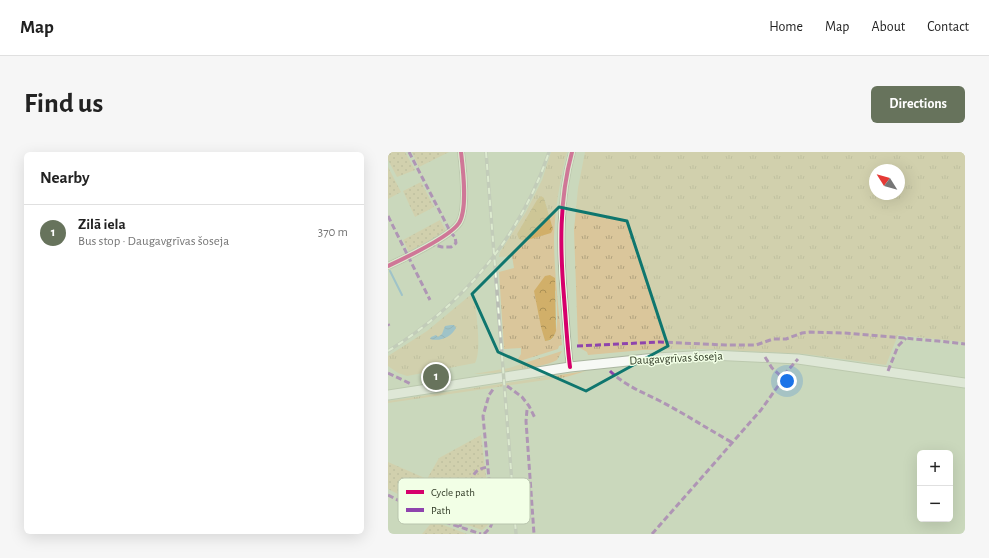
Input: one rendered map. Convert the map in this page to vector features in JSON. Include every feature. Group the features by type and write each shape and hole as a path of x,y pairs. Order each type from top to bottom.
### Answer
{"main road":[{"name":"Daugavgrīvas šoseja","path":"388,395 570,367 663,357 711,355 798,359 965,383"}],"street":[{"path":"388,266 451,233 460,222 464,207 462,152"},
{"path":"570,367 561,262 561,233 564,188 572,152"}],"highlighted area":[{"path":"559,207 627,221 668,346 586,391 498,352 472,294"}],"green space":[{"path":"388,152 405,152 415,170 397,177 388,160"},
{"path":"412,152 449,152 419,167"},
{"path":"551,152 567,152 558,194 554,237 562,345 559,346 558,349 520,361 518,359 521,354 521,348 504,349 499,272 514,268 512,256 499,257 500,252 526,212 542,180","holes":["544,198 553,229 551,232 524,241 517,234","556,290 557,314 555,334 552,339 545,341 539,315"]},
{"path":"585,152 965,152 965,342 898,335 886,365 805,354 702,349 643,350 588,355 587,352 580,348 578,343 574,230 578,188"},
{"path":"388,167 401,192 388,199"},
{"path":"421,182 434,207 415,217 403,191"},
{"path":"541,196 544,198 553,229 551,233 524,241 519,239 517,234 537,200"},
{"path":"440,220 445,229 445,233 409,252 403,240"},
{"path":"550,275 555,278 556,331 552,338 545,341 534,291 545,276"},
{"path":"473,294 475,299 478,341 478,350 475,363 407,376 398,373 388,366 388,356 427,331"},
{"path":"562,351 557,360 540,366 504,372 474,374 509,368"},
{"path":"586,371 566,377 388,403 388,401"},
{"path":"481,435 486,478 428,478 439,458"},
{"path":"388,462 425,478 398,478 398,494 388,489"},
{"path":"430,524 441,524 467,534 422,534"},
{"path":"465,524 488,524 482,530"}],"water":[{"path":"454,325 456,328 445,338 438,340 430,339 436,335 438,337 442,334 445,326"}],"waterway":[{"path":"390,271 402,295"}],"railway":[{"path":"486,152 512,478"},
{"path":"388,351 415,333 441,312 465,290 486,266 506,240 523,212 537,183 549,152"},
{"path":"515,524 516,534"}],"marked path":[{"path":"409,152 451,233 455,237 456,243 451,247 442,247 431,244"},
{"path":"388,216 430,300"},
{"path":"577,346 660,342 756,345 773,339 786,339 802,333 810,332 845,333 965,344"},
{"path":"888,371 898,346 906,338"},
{"path":"765,357 772,368 782,377"},
{"path":"652,534 761,410 778,386 782,377 798,359"},
{"path":"610,371 627,384 669,406 733,443"},
{"path":"388,373 411,384"},
{"path":"507,386 522,397 529,406 535,418"},
{"path":"489,478 483,416 489,395 494,388"},
{"path":"527,410 526,421 534,534"},
{"path":"472,478 475,473 482,468 488,467"},
{"path":"388,495 398,500"},
{"path":"451,524 481,534"},
{"path":"484,534 492,524"}],"cycle path":[{"path":"388,266 437,241 454,229 459,223 462,217 464,199 464,178 461,152"},
{"path":"570,367 561,242 565,188 572,152"}],"place":[{"name":"Zilā iela","path":"436,377"}]}
